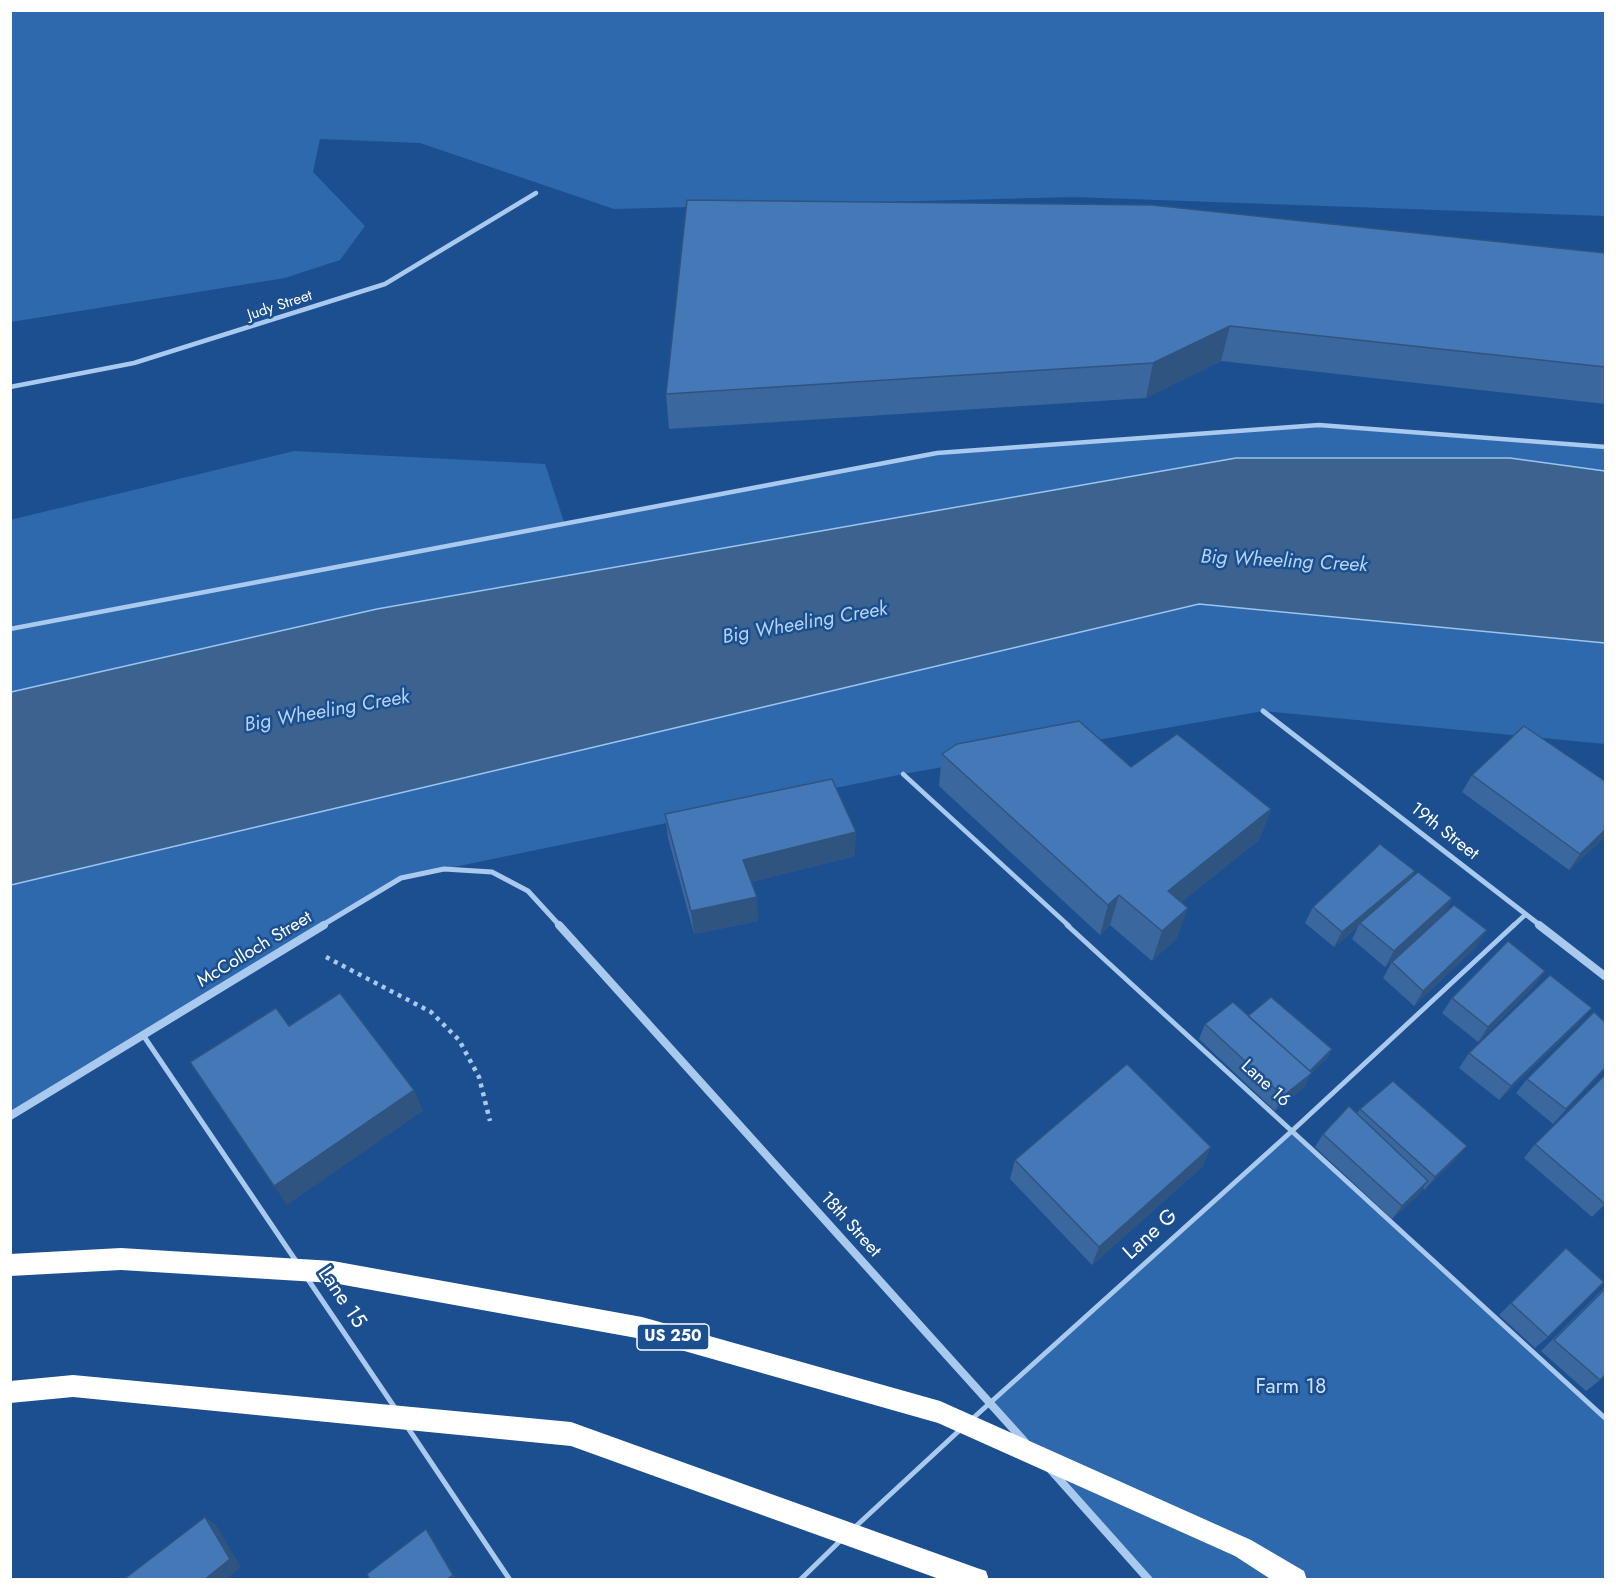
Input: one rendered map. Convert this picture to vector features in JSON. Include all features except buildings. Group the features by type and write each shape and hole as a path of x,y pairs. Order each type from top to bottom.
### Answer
{"highway":[{"name":"US 250","path":"10,1265 121,1259 333,1272 642,1328 940,1412 1243,1548 1295,1580"},
{"path":"10,1392 73,1386 572,1434 977,1580"}],"street":[{"name":"Judy Street","path":"10,387 134,363 385,284 536,193"},
{"name":"19th Street","path":"1263,711 1605,977"},
{"name":"McColloch Street","path":"10,1116 401,878 444,869 492,872 528,891"},
{"name":"18th Street","path":"528,891 1149,1580"}],"lane":[{"path":"10,629 937,453 1318,425 1605,447"},
{"name":"Lane 16","path":"903,774 1605,1419"},
{"name":"Lane G","path":"800,1580 989,1403 1293,1130 1525,915"},
{"name":"Lane 15","path":"143,1035 510,1580"}],"path":[{"path":"298,941 431,1012 459,1040 479,1077 490,1121"}],"green space":[{"path":"11,11 1605,11 1605,216 1073,197 614,209 420,143 320,139 313,172 365,226 340,260 285,278 11,322"},
{"path":"1319,425 1606,447 1605,471 1510,458 1236,458 377,609 11,692 10,520 294,451 545,464 564,522 937,453"},
{"path":"1199,604 1605,643 1605,744 1263,711 903,774 401,878 11,1116 11,885"},
{"name":"Farm 18","path":"1293,1130 1605,1419 1605,1579 1149,1579 989,1403"}],"water":[{"name":"Big Wheeling Creek","path":"1236,458 1510,458 1605,471 1605,643 1199,604 11,885 11,692 377,609"}]}
